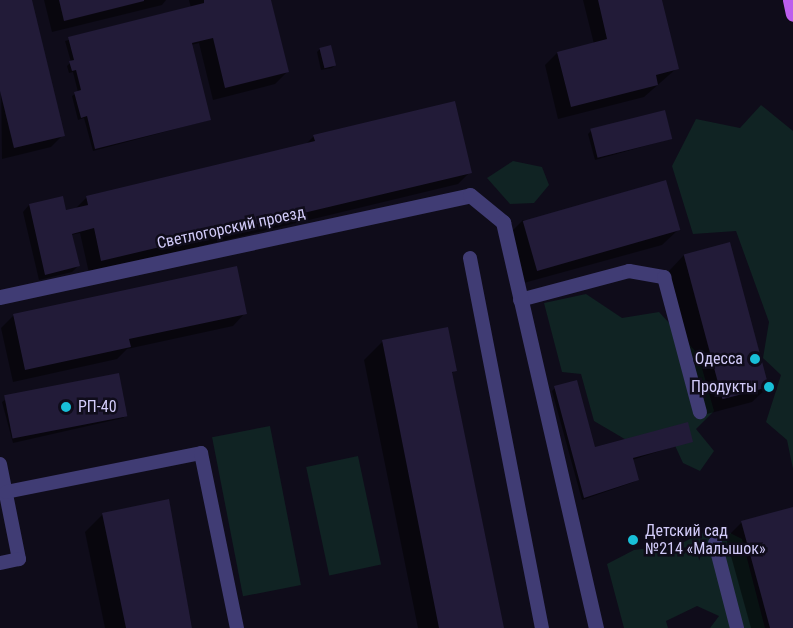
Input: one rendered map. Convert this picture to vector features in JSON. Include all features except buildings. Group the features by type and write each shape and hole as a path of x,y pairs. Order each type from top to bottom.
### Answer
{"main road":[{"path":"790,0 793,14"}],"street":[{"name":"Светлогорский проезд","path":"0,297 470,195 503,222 520,300"},
{"path":"520,300 596,628"}],"lane":[{"path":"470,258 542,628"},
{"path":"520,300 629,271 664,278 700,412"},
{"path":"6,492 201,453 237,628"},
{"path":"0,464 19,559 0,563"},
{"path":"715,543 737,628"}],"green space":[{"path":"761,105 793,131 793,469 787,440 766,422 781,375 763,358 769,322 736,231 693,234 672,166 696,119 740,128"},
{"path":"513,161 542,167 549,185 534,203 510,204 487,178"},
{"path":"586,294 622,318 659,312 698,354 714,411 696,429 714,451 700,471 683,463 672,439 640,448 594,421 581,374 562,372 544,303"},
{"path":"270,426 301,585 243,596 212,437"},
{"path":"358,456 381,565 329,576 306,467"},
{"path":"716,526 742,539 765,628 710,628 719,616 697,606 666,621 668,628 624,628 607,564 634,550 680,544"}],"place":[{"name":"Одесса","path":"755,359"},
{"name":"Продукты","path":"769,387"},
{"name":"РП-40","path":"66,407"},
{"name":"Детский сад №214 «Малышок»","path":"633,540"}]}
